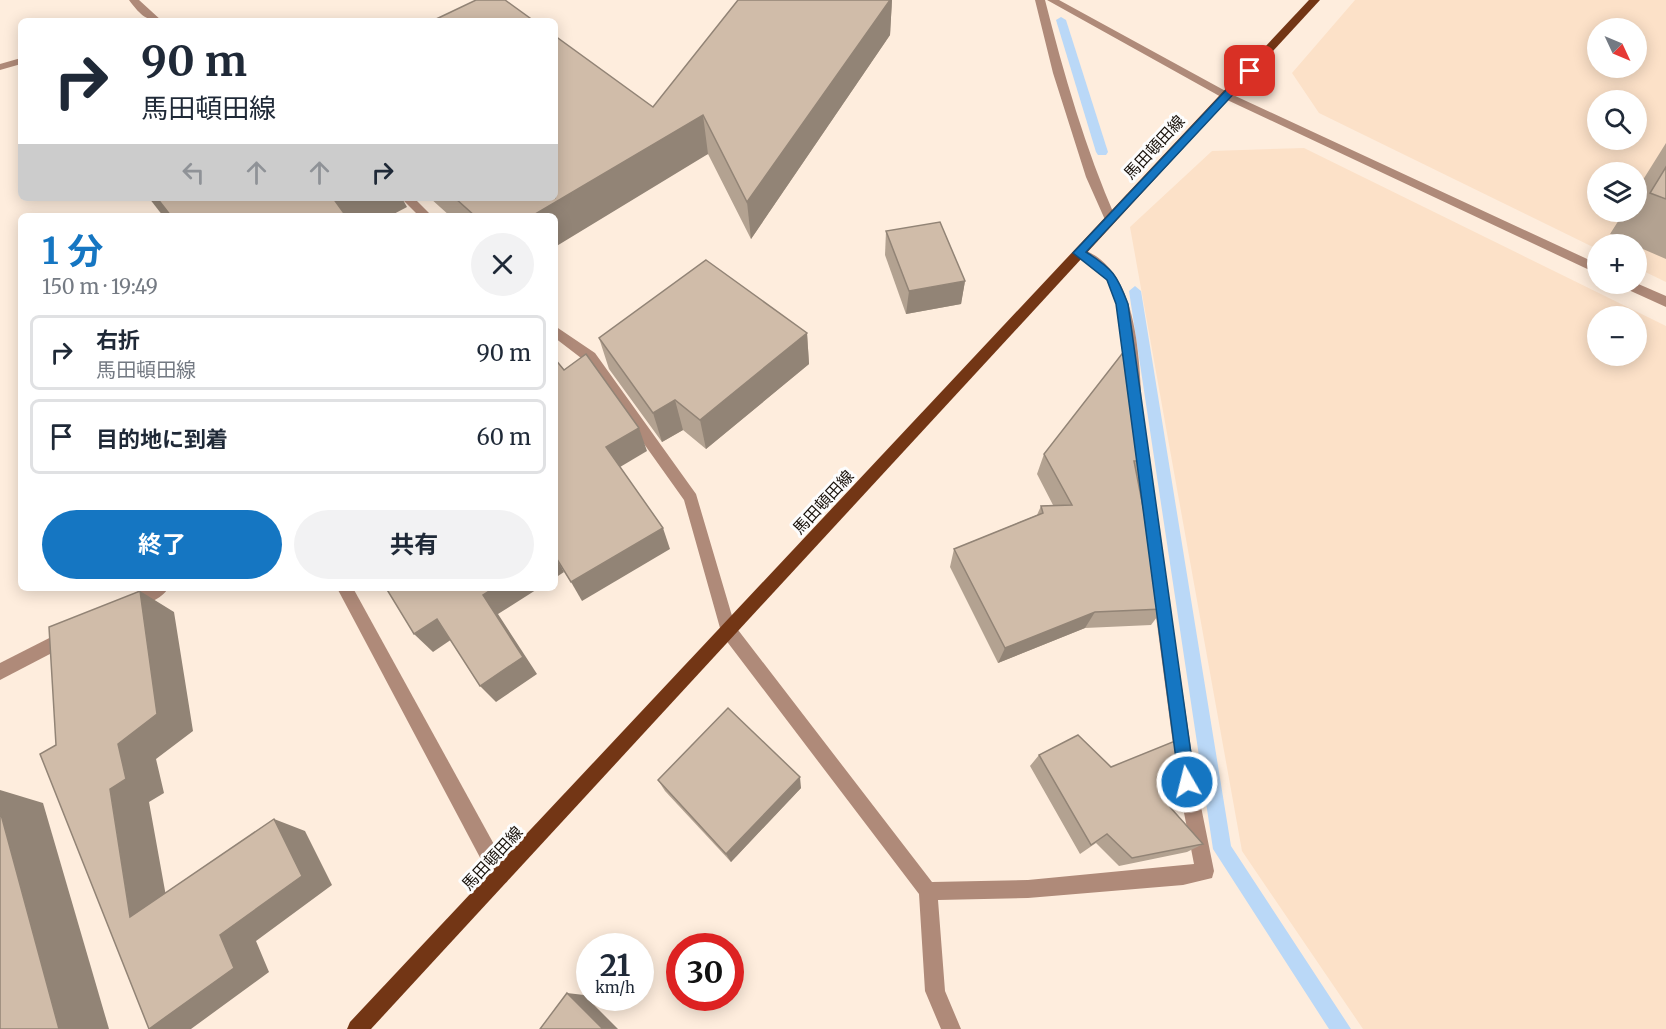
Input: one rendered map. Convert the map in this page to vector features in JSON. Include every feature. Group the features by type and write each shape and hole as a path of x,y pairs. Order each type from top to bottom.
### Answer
{"main road":[{"name":"馬田頓田線","path":"357,1029 1315,0"}],"street":[{"path":"134,0 152,18"},
{"path":"1040,0 1058,73 1092,177 1110,219"},
{"path":"1052,0 1227,96 1587,265"},
{"path":"0,67 18,62"},
{"path":"410,201 423,213"},
{"path":"928,891 1028,889 1183,876 1205,871 1187,782 1122,304 1112,278 1104,269 1079,253"},
{"path":"1647,293 1666,302"},
{"path":"558,333 590,357 691,498 728,630 928,891 935,991 951,1029"},
{"path":"120,609 154,591"},
{"path":"347,591 500,875"},
{"path":"0,672 80,630"}],"shaded area":[{"path":"1355,0 1666,0 1666,282 1647,273 1647,234 1587,234 1587,244 1319,113 1292,73"},
{"path":"1304,148 1587,287 1587,294 1601,294 1625,306 1587,306 1587,366 1647,366 1647,317 1666,326 1666,1029 1363,1029 1242,851 1130,227 1212,151"}],"building":[{"path":"476,0 505,0 530,18 438,18"},
{"path":"738,0 890,0 747,202 703,115 558,201 558,38 653,107"},
{"path":"1666,167 1666,199 1650,193"},
{"path":"159,201 335,201 344,213 169,213"},
{"path":"458,201 557,201 537,213 472,213"},
{"path":"940,222 965,281 909,291 886,231"},
{"path":"706,260 807,333 700,420 675,400 653,413 599,338"},
{"path":"1125,350 1145,461 1134,461 1163,609 1095,612 1005,648 954,549 1043,513 1041,506 1072,505 1044,454"},
{"path":"586,354 639,428 606,447 663,528 571,582 558,561 558,363 564,370"},
{"path":"140,591 157,714 118,744 126,779 110,789 130,917 274,819 302,876 220,935 234,968 149,1029 40,754 56,745 49,627"},
{"path":"388,591 489,591 483,595 523,657 480,686 437,619 414,634"},
{"path":"728,708 800,777 726,854 658,780"},
{"path":"1078,735 1111,767 1180,739 1189,785 1169,806 1203,844 1132,858 1107,834 1091,845 1039,755"},
{"path":"0,811 59,1029 0,1029"},
{"path":"567,993 576,1002 576,1011 585,1011 603,1029 540,1029"}],"waterway":[{"path":"1061,20 1102,152"},
{"path":"1135,291 1222,849 1341,1029"}],"route":[{"path":"1187,782 1122,304 1112,278 1104,269 1079,253 1250,71"}]}
